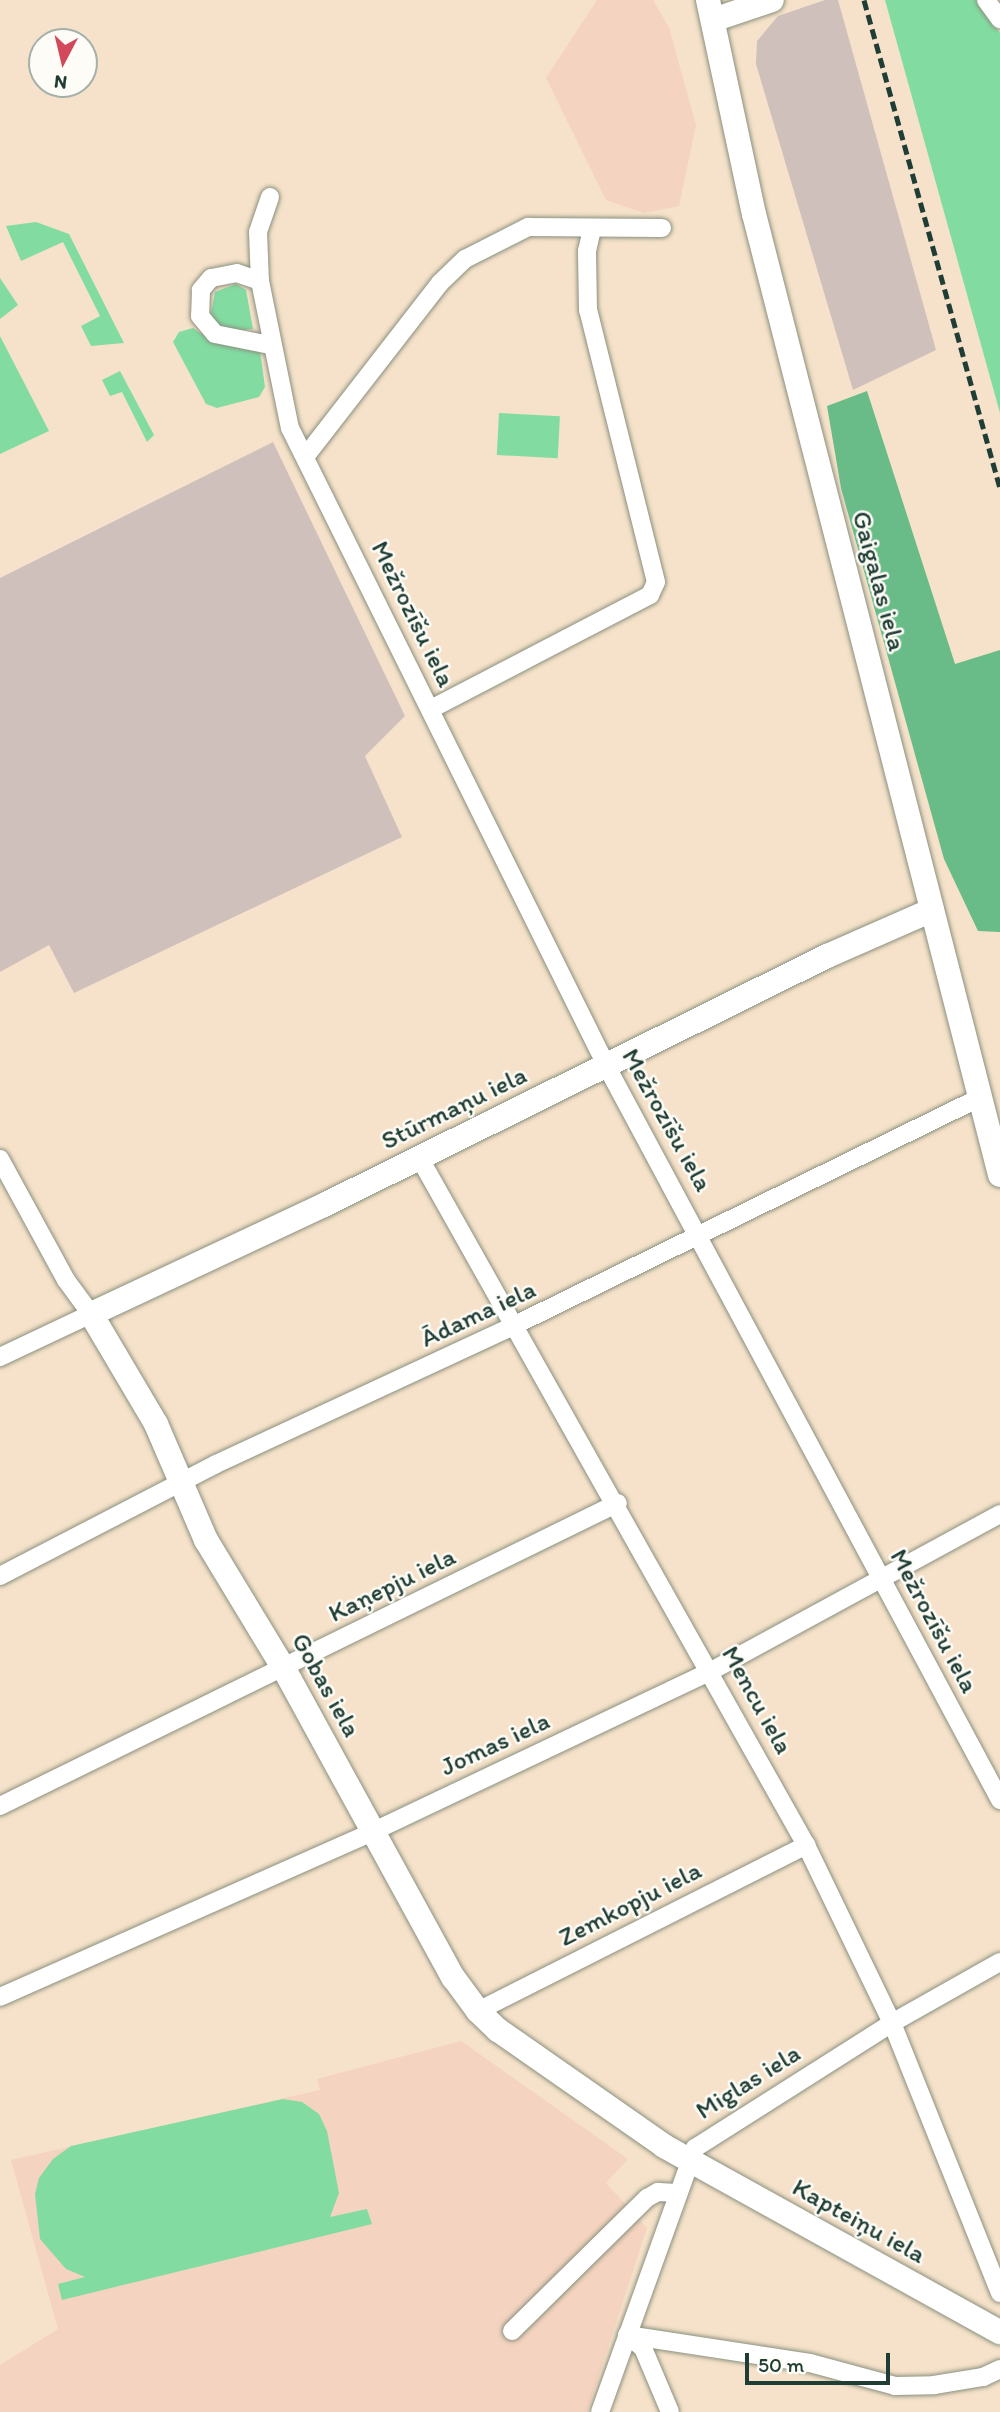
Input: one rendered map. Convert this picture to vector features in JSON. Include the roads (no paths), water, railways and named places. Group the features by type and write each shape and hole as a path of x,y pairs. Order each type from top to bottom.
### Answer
{"street":[{"path":"710,10 772,0"},
{"path":"986,0 1000,19"},
{"name":"Gaigalas iela","path":"710,10 754,215 1000,1175"},
{"name":"Mežrozīšu iela","path":"270,197 258,232 260,281 284,412 607,1067 700,1235 1000,1800"},
{"path":"305,457 440,283 465,259 528,227 592,230 662,228"},
{"path":"431,709 650,595 656,582 588,310 587,251 592,230"},
{"path":"260,281 237,273 211,278 201,290 200,316 215,334 270,345"},
{"name":"Stūrmaņu iela","path":"0,1357 607,1067 827,956 932,910"},
{"name":"Ādama iela","path":"0,1576 179,1486 216,1464 516,1325 979,1098"},
{"name":"Mencu iela","path":"419,1157 618,1503 806,1844 892,2023 1000,2293"},
{"name":"Gobas iela","path":"0,1159 66,1280 91,1314 156,1424 179,1486 283,1667 453,1977 478,2011 577,2087 690,2161"},
{"name":"Kaņepju iela","path":"0,1806 618,1503"},
{"name":"Jomas iela","path":"0,1997 372,1832 711,1671 1000,1514"},
{"name":"Zemkopju iela","path":"478,2011 806,1844"},
{"name":"Miglas iela","path":"600,2412 690,2161 710,2135 892,2023 1000,1962"},
{"name":"Kapteiņu iela","path":"690,2161 1000,2332"},
{"path":"512,2331 647,2198 657,2192 678,2193"},
{"path":"627,2335 810,2363 895,2386 958,2381 1000,2369"},
{"path":"627,2335 643,2348 670,2412"}],"railway":[{"path":"864,0 1000,488"}]}
